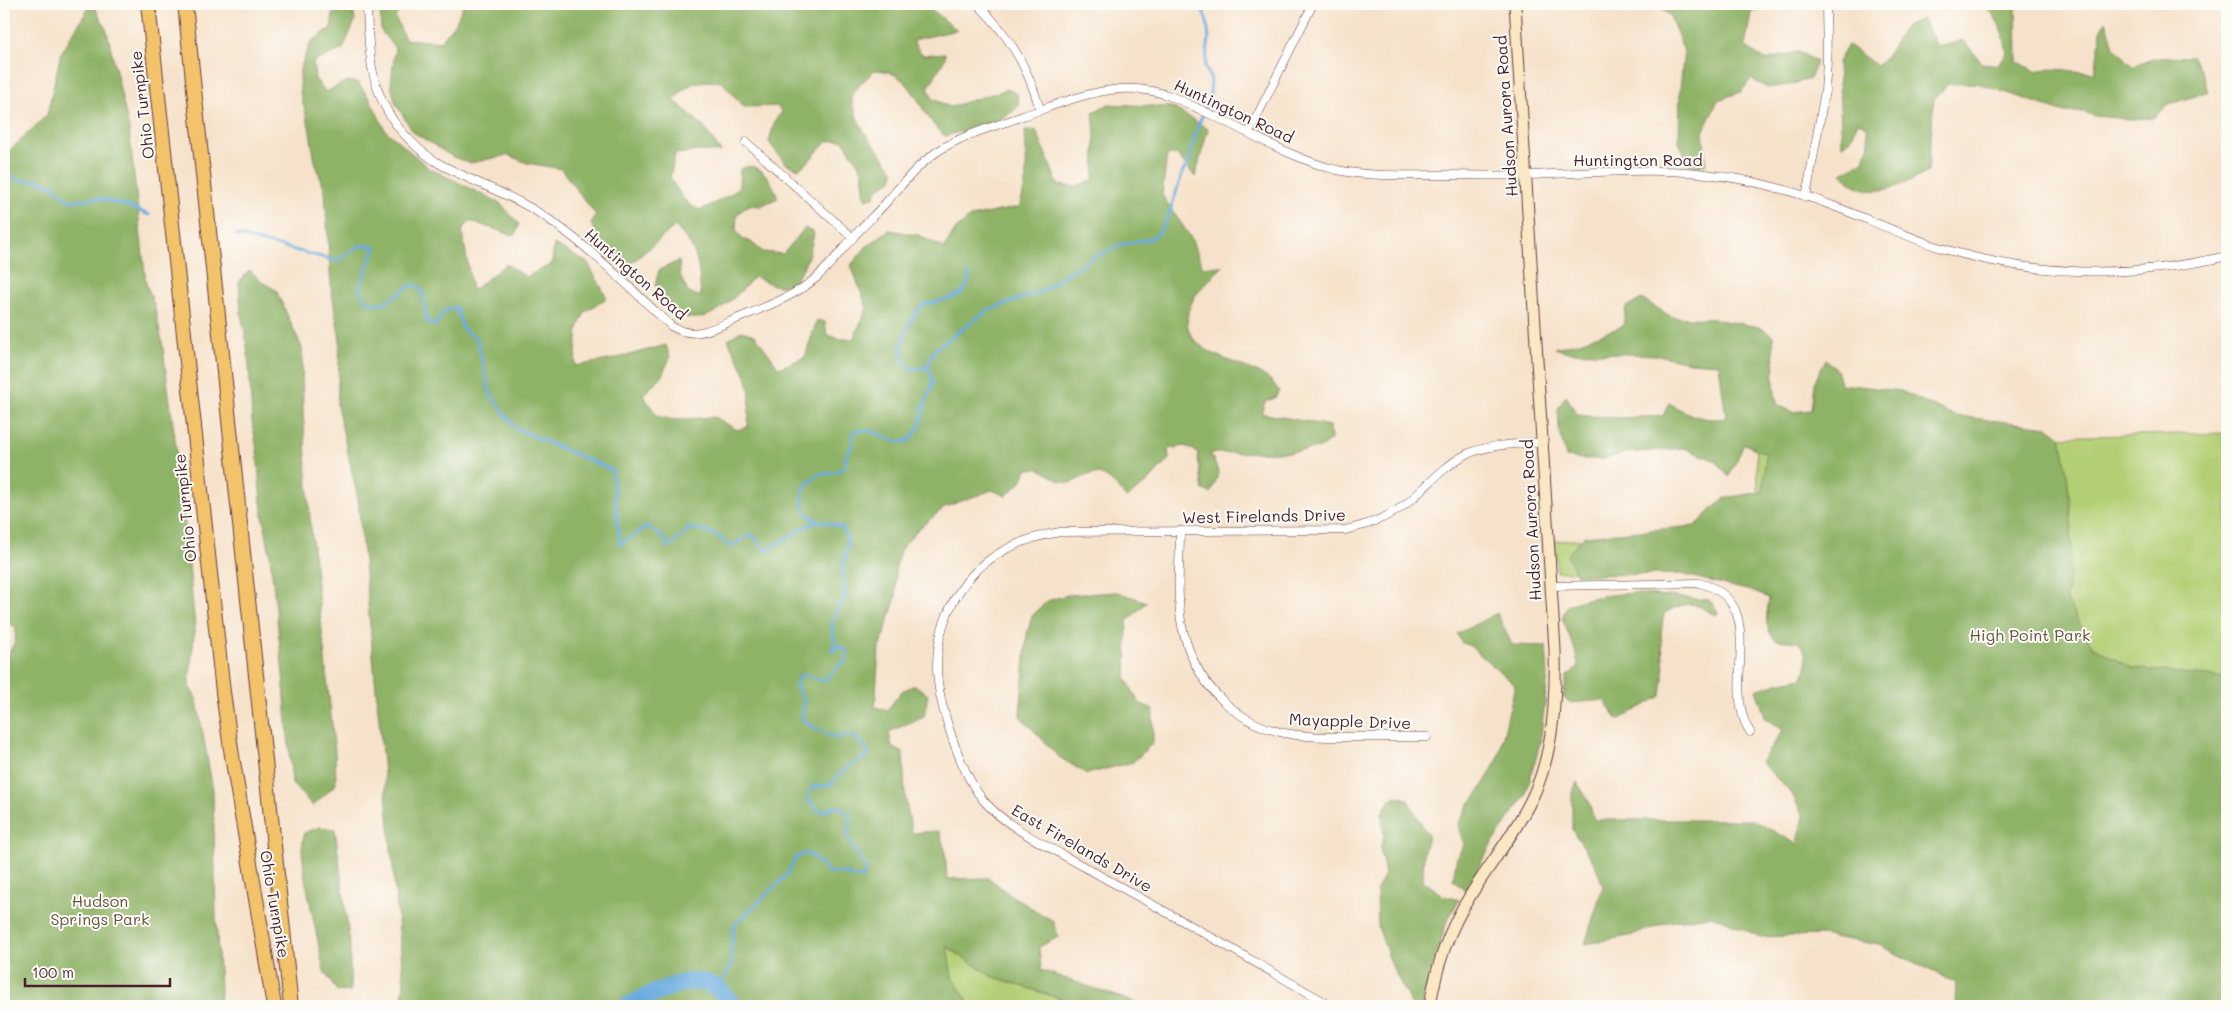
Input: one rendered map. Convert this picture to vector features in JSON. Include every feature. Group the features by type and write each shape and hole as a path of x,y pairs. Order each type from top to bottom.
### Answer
{"highway":[{"name":"Ohio Turnpike","path":"148,4 223,692 274,1006"},
{"name":"Ohio Turnpike","path":"185,4 291,1006"}],"street":[{"name":"Huntington Road","path":"366,4 369,59 378,93 395,124 417,148 440,164 502,191 555,223 680,331 688,334 702,332 774,303 796,292 816,278 909,176 937,152 973,133 1040,110 1100,92 1139,89 1166,93 1308,161 1338,170 1373,175 1526,175 1624,171 1689,172 1748,181 1806,197 1941,248 2007,264 2062,271 2118,273 2154,270 2227,256"},
{"path":"977,4 994,19 1018,54 1034,88 1040,110"},
{"path":"1249,132 1313,4"},
{"name":"Hudson Aurora Road","path":"1430,1006 1437,971 1454,926 1470,896 1522,819 1534,794 1551,736 1554,709 1555,656 1515,4"},
{"path":"1806,197 1825,91 1827,62 1826,4"},
{"path":"746,142 852,238"},
{"name":"West Firelands Drive","path":"1080,532 1327,532 1357,527 1375,521 1401,508 1438,474 1468,454 1500,445 1543,442"},
{"name":"Mayapple Drive","path":"1180,531 1180,607 1185,640 1193,661 1204,680 1229,706 1262,727 1295,736 1427,737"},
{"name":"East Firelands Drive","path":"1080,532 1060,532 1035,536 1007,547 990,558 971,576 954,600 941,634 937,668 940,692 963,769 984,801 1008,822 1332,1006"},
{"path":"1551,586 1699,583 1721,591 1733,604 1739,620 1741,714 1750,732"}],"green space":[{"name":"Hudson Springs Park","path":"91,4 93,4 107,31 129,129 146,283 154,305 162,341 182,493 195,627 189,684 197,701 213,790 216,917 221,1006 4,1006 4,662 15,642 16,627 4,622 4,156 47,115 61,53"},
{"path":"334,4 352,4 355,21 343,49 313,62 315,79 326,92 347,81 358,83 370,99 385,130 429,168 500,203 519,224 515,236 470,221 462,230 472,291 506,264 526,277 552,264 554,244 588,263 607,298 585,312 578,328 575,366 614,359 666,345 670,358 661,377 643,395 657,416 673,420 715,417 737,430 748,427 750,393 744,371 728,339 741,331 755,335 779,368 805,357 817,320 825,322 827,335 841,339 853,339 867,308 851,265 866,247 889,230 918,235 944,248 956,229 970,217 1019,207 1026,179 1025,131 1036,130 1058,185 1075,187 1094,179 1095,135 1093,112 1109,104 1172,107 1208,129 1195,177 1177,154 1167,155 1162,195 1191,238 1203,267 1223,266 1193,300 1187,318 1190,332 1198,343 1211,352 1257,372 1272,382 1279,391 1275,398 1265,402 1261,413 1330,426 1331,440 1320,448 1291,452 1210,453 1219,473 1211,493 1203,490 1197,452 1185,446 1168,449 1169,459 1147,483 1126,498 1112,481 1102,475 1091,474 1069,483 1058,480 1040,469 1027,469 1020,483 1006,496 992,490 945,507 917,530 900,550 895,572 896,597 879,650 875,707 887,710 902,691 915,685 928,695 924,716 889,732 892,747 903,753 905,796 912,833 939,831 945,850 947,879 989,878 1009,894 1053,921 1058,937 1039,947 1041,970 1145,1006 1083,1006 991,976 947,946 952,977 971,1006 401,1006 404,984 358,499 337,405 340,340 331,288 325,191 315,162 309,126 300,92 300,69 311,42 331,28"},
{"path":"380,4 407,4 395,17 405,39 440,42 456,22 464,4 929,4 931,9 957,30 914,40 915,45 923,55 945,53 945,59 928,88 933,99 950,107 1008,89 1017,94 1019,105 996,121 945,136 928,117 908,86 889,72 875,70 855,91 852,103 862,129 894,172 892,180 878,188 874,197 865,199 862,170 843,140 827,141 807,163 798,169 785,163 769,142 775,120 782,112 777,106 744,107 722,82 707,81 690,85 674,100 703,126 721,152 700,151 675,154 670,178 686,202 701,210 730,195 739,186 740,169 754,167 769,179 778,198 760,206 749,205 737,214 736,230 742,239 751,242 763,252 783,254 805,228 814,233 804,266 794,280 788,284 777,286 754,277 720,309 698,318 687,317 673,310 655,285 659,270 679,261 680,275 688,292 701,297 696,258 689,243 675,226 625,269 600,239 591,224 596,215 561,169 527,163 508,155 470,163 453,157 413,132 396,104 391,85 395,48 381,31"},
{"path":"1663,4 1762,4 1751,13 1745,46 1765,60 1798,52 1817,61 1810,79 1768,88 1751,79 1741,92 1718,100 1703,132 1706,165 1690,166 1679,142 1680,89 1684,51 1670,16 1662,9"},
{"path":"1982,4 2016,4 2017,61 2035,71 2050,69 2095,72 2101,31 2106,21 2114,47 2134,67 2155,59 2193,57 2203,75 2208,92 2169,104 2153,118 2128,119 2095,116 2084,112 2065,112 1977,83 1948,84 1934,99 1928,172 1906,183 1884,190 1862,188 1851,183 1842,173 1864,161 1869,145 1867,126 1858,122 1851,139 1842,146 1838,62 1848,45 1877,66 1886,58 1905,26 1923,19 1937,46 1963,40 1982,63 1999,65 2007,53 2004,38 1997,20"},
{"path":"250,270 262,282 276,290 302,348 303,411 310,519 335,753 336,784 313,806 292,784 283,674 270,555 261,503 257,450 252,421 249,364 241,315 239,282"},
{"name":"High Point Park","path":"1642,299 1672,317 1713,319 1760,327 1773,336 1776,398 1778,405 1793,412 1811,410 1814,383 1826,359 1837,370 1841,384 1901,391 1955,416 2049,427 2061,436 2070,497 2071,518 2071,559 2066,599 2092,646 2132,668 2227,678 2227,1006 1955,1006 1956,983 1879,945 1821,935 1760,937 1724,920 1709,916 1668,922 1629,936 1585,944 1603,886 1595,864 1572,830 1572,793 1577,782 1589,802 1594,820 1753,820 1797,844 1803,816 1792,794 1761,762 1783,730 1766,719 1756,690 1777,683 1803,678 1807,663 1806,655 1798,642 1775,640 1771,635 1767,625 1769,598 1751,591 1681,574 1577,575 1567,555 1584,536 1695,526 1724,498 1763,492 1766,453 1744,444 1729,477 1716,461 1684,448 1626,453 1603,459 1566,457 1559,430 1558,409 1566,395 1577,415 1617,418 1663,416 1669,403 1682,411 1703,418 1726,418 1719,364 1689,362 1658,355 1568,352 1555,348 1577,343 1623,326 1626,307"},
{"name":"High Point Park","path":"2227,433 2227,920 1830,564 1557,572 1555,541 1760,527 1756,443"},
{"path":"1117,592 1147,602 1127,621 1126,678 1139,703 1153,709 1153,743 1133,762 1087,774 1059,757 1020,716 1027,634 1032,616 1047,601 1067,595"},
{"path":"1633,593 1709,600 1718,611 1717,615 1698,606 1688,604 1664,613 1661,633 1664,670 1661,696 1618,720 1604,700 1569,703 1563,697 1567,676 1579,667 1574,647 1562,618 1567,606 1583,600 1600,596"},
{"path":"1497,613 1512,645 1546,646 1548,675 1540,743 1525,796 1493,842 1465,890 1453,879 1457,857 1464,845 1458,826 1469,803 1478,794 1498,759 1515,685 1470,646 1462,643 1457,634"},
{"path":"1396,796 1407,799 1428,835 1424,852 1423,880 1443,896 1459,900 1447,921 1424,995 1424,1006 1412,1006 1392,966 1378,927 1377,890 1385,874 1380,849 1384,837 1382,813 1388,803"},
{"path":"320,827 335,829 350,946 350,992 337,991 324,971 305,878 302,850 304,833"},
{"path":"946,946 991,976 1083,1006 971,1006 952,977"}],"waterway":[{"path":"1192,4 1202,7"},
{"path":"721,984 732,963 731,948 734,925 787,875 795,858 803,854 810,854 829,873 841,873 862,878 866,871 849,841 848,828 851,821 849,815 840,807 833,806 827,811 819,811 808,800 808,794 814,786 829,786 847,767 868,755 863,744 857,738 846,734 836,738 802,719 804,702 796,686 798,680 803,674 823,681 846,660 847,651 840,646 832,651 835,641 832,632 833,618 844,598 843,566 848,544 843,528 819,521 807,514 804,508 804,487 819,474 833,473 844,468 847,453 853,444 853,432 867,430 901,442 908,441 919,428 925,403 933,382 929,371 932,354 937,348 988,310 1045,290 1064,275 1096,256 1120,245 1148,239 1155,236 1161,230 1169,214 1183,171 1188,163 1197,129 1210,95 1211,80 1205,66 1209,39 1207,22 1201,4"},
{"path":"4,173 19,181 37,180 53,186 69,201 98,198 128,206 149,215"},
{"path":"236,235 337,261 361,245 375,247 359,289 368,303 384,303 413,284 422,290 427,322 436,325 444,311 456,307 463,329 477,339 490,393 515,428 612,470 620,545 647,526 664,538 668,548 688,528 711,533 721,538 730,547 751,534 766,551 816,522"},
{"path":"928,367 912,369 905,364 902,356 904,337 923,305 960,294 965,289 969,273"},
{"path":"628,1006 671,986 695,982 706,983 718,989 734,1006"}]}
